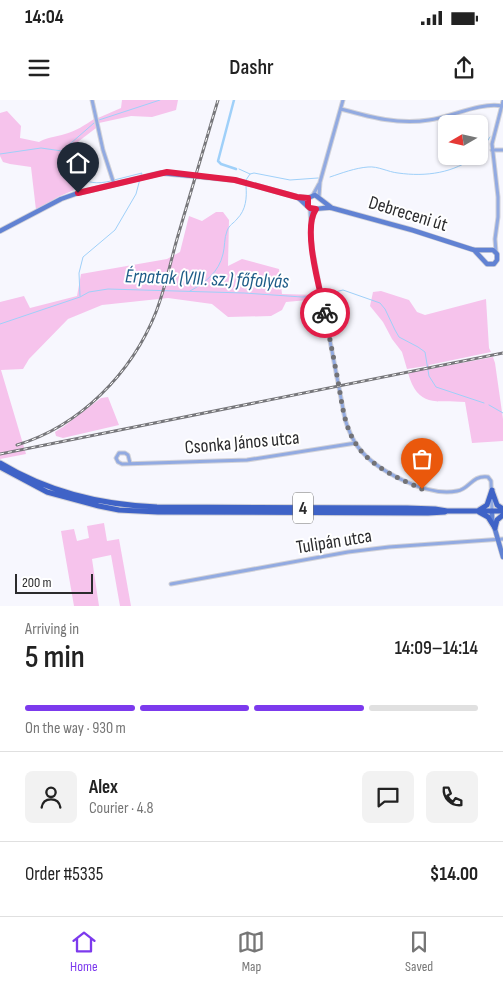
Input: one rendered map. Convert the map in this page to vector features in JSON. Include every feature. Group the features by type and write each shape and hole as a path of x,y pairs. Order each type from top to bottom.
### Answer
{"main road":[{"name":"4","path":"0,463 11,472"},
{"name":"4","path":"0,467 63,492 100,502 130,506 435,508 448,511 503,511"},
{"path":"476,511 487,505 492,490"},
{"path":"492,490 497,505 503,511 497,520 495,528"},
{"path":"476,511 488,517 495,528"}],"street":[{"path":"92,100 103,150 114,184"},
{"path":"310,229 313,213 318,208 320,182 343,100"},
{"path":"495,263 497,254 495,239 498,197 492,150 494,133 503,101"},
{"path":"341,109 374,118 410,122 445,117 482,106 502,106"},
{"path":"492,150 503,150"},
{"path":"0,231 61,198 157,174 169,173 235,180 297,197 310,196 320,199 332,208"},
{"path":"320,182 310,196 308,206 312,247 345,419 356,444 373,461 388,472 422,489 458,491 475,479 485,476 491,480 495,528 500,540 503,557"},
{"path":"297,197 308,206 332,208"},
{"name":"Debreceni út","path":"332,208 474,250"},
{"path":"486,265 487,250 495,239"},
{"path":"474,250 487,250 497,254 503,261 486,265"},
{"path":"474,250 486,265"},
{"name":"Csonka János utca","path":"130,464 128,455 125,453 120,453 116,458 118,462 130,464 246,460 356,444"},
{"name":"Tulipán utca","path":"171,584 356,551 388,547 500,540"}],"shaded area":[{"path":"122,100 178,100 176,110 152,117 131,116 99,123 98,118 121,108"},
{"path":"7,111 21,126 20,138 39,142 73,131 94,119 96,128 66,151 63,156 74,190 36,210 31,167 3,162 0,156 0,113"},
{"path":"216,212 223,212 229,220 228,266 242,259 279,269 282,294 317,295 318,299 286,302 282,310 271,316 228,317 212,304 168,298 102,305 68,319 29,359 23,369 1,370 26,454 0,459 0,302 24,296 30,308 77,296 81,274 167,259 180,252 189,216 202,221"},
{"path":"381,291 409,300 417,312 425,315 486,299 489,348 491,352 429,365 430,369 493,357 503,419 503,441 472,443 465,402 429,400 417,392 408,373 426,369 426,366 407,369 402,352 383,322 370,306 373,292"},
{"path":"108,397 119,425 63,438 56,436 55,432 101,398"},
{"path":"104,523 107,541 119,539 131,606 120,606 111,555 92,559 99,606 74,606 61,531 74,529 77,541 89,538 87,526"}],"waterway":[{"path":"99,120 160,100"},
{"path":"234,100 218,161 221,164 236,169"},
{"path":"63,150 94,123"},
{"path":"0,154 41,148 62,151 71,166 86,181 101,183 111,181"},
{"path":"330,177 368,167 376,167 398,173 429,174 449,170 460,165"},
{"path":"239,169 250,174"},
{"path":"114,180 142,173 141,175"},
{"path":"246,180 250,174 254,173 290,180 318,178"},
{"path":"80,296 79,273 83,257 115,230 136,194 140,179"},
{"path":"190,291 206,281 215,272 223,254 228,229 244,208 246,186"},
{"name":"Érpatak (VIII. sz.) főfolyás","path":"0,324 80,297 89,292 108,289 244,293 302,297 319,296"},
{"name":"Érpatak (VIII. sz.) főfolyás","path":"323,295 343,290 380,303 399,337 425,352 429,376 436,387 484,403"},
{"name":"Érpatak (VIII. sz.) főfolyás","path":"489,405 503,413"}],"railway":[{"path":"17,445 62,425 82,411 118,376 146,334 162,294 218,100"},
{"path":"0,454 503,353"}],"way so far":[{"path":"325,313 345,419 352,438 369,459 388,472 422,489"}],"route":[{"path":"78,193 167,172 235,180 297,197 308,198 308,206 314,210 316,209 313,213 310,235 325,313"}]}
